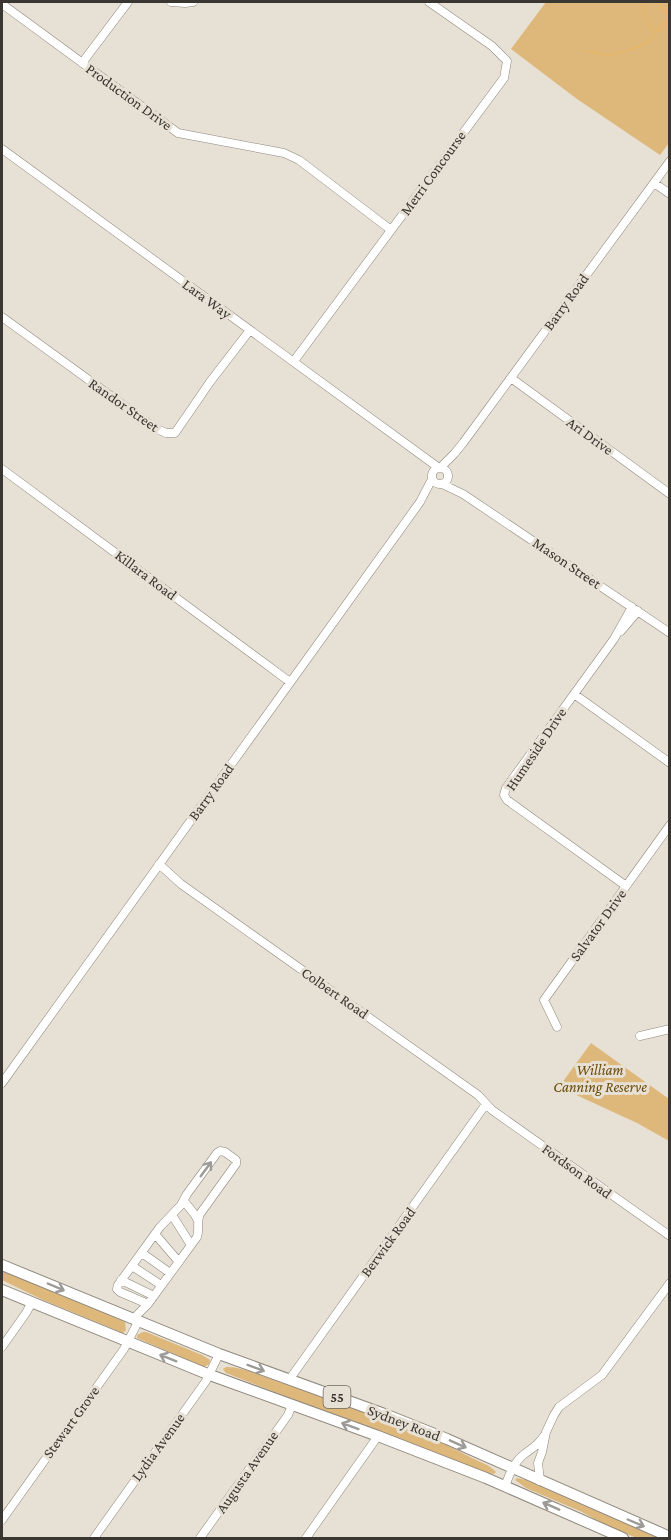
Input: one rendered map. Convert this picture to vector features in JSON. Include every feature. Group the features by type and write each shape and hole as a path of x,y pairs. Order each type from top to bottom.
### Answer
{"highway":[{"name":"Sydney Road","path":"2,1265 219,1354 447,1439 669,1537"},
{"name":"Sydney Road","path":"2,1290 210,1375 378,1436 505,1486 623,1539"}],"street":[{"path":"82,63 128,2"},
{"path":"171,2 193,2"},
{"name":"Merri Concourse","path":"294,361 504,78 507,61 492,46 429,2"},
{"name":"Production Drive","path":"2,4 178,133 292,156 392,230"},
{"name":"Lara Way","path":"2,149 412,449"},
{"name":"Barry Road","path":"439,468 463,443 669,162"},
{"path":"654,183 669,194"},
{"name":"Randor Street","path":"2,317 155,428 166,433 175,432 250,330"},
{"name":"Ari Drive","path":"511,378 669,494"},
{"name":"Barry Road","path":"448,475 463,443"},
{"path":"412,449 445,470 448,475 446,482 435,483 423,461 412,449"},
{"path":"432,477 433,471 439,468"},
{"name":"Killara Road","path":"2,470 290,682"},
{"name":"Mason Street","path":"448,475 464,494"},
{"name":"Barry Road","path":"2,1083 420,502 432,477"},
{"name":"Barry Road","path":"420,502 441,484"},
{"name":"Mason Street","path":"441,484 464,494 669,633"},
{"name":"Humeside Drive","path":"626,886 507,800 504,795 506,788 635,609"},
{"path":"574,694 669,763"},
{"name":"Salvator Drive","path":"557,1027 544,1000 669,825"},
{"name":"Colbert Road","path":"157,866 478,1095 486,1104"},
{"path":"640,1036 669,1029"},
{"name":"Fordson Road","path":"486,1104 669,1236"},
{"name":"Berwick Road","path":"289,1380 486,1104"},
{"path":"148,1304 118,1290 117,1287 121,1280 163,1223 184,1201 218,1152 223,1151 236,1160 237,1164 203,1210 198,1221 198,1232 191,1245 172,1215"},
{"path":"184,1201 198,1221"},
{"path":"155,1234 178,1262"},
{"name":"Stewart Grove","path":"2,1520 128,1342 135,1321 191,1245"},
{"path":"142,1253 170,1273"},
{"path":"132,1266 162,1285"},
{"path":"121,1280 154,1296"},
{"path":"505,1486 520,1457 537,1446 559,1407 606,1370 669,1283"},
{"path":"2,1347 32,1302"},
{"name":"Lydia Avenue","path":"94,1539 210,1375 219,1354"},
{"name":"Augusta Avenue","path":"200,1539 288,1415 292,1405"},
{"path":"540,1481 538,1463 546,1432"},
{"path":"306,1539 378,1436"}],"green space":[{"path":"546,2 669,2 669,143 660,155 577,99 511,49"},
{"name":"William Canning Reserve","path":"591,1043 669,1099 669,1141 637,1123 559,1087"},
{"path":"2,1271 121,1320 125,1322 126,1330 120,1333 43,1300 2,1280"},
{"path":"143,1332 202,1355 210,1360 209,1364 204,1367 137,1338 137,1335"},
{"path":"226,1367 252,1372 399,1424 445,1444 496,1472 487,1473 300,1402 226,1373 223,1369"},
{"path":"517,1478 661,1538 637,1538 607,1526 582,1512 526,1488 515,1480"}],"waterway":[{"path":"642,2 645,15 653,31"},
{"path":"657,2 670,16"},
{"path":"588,51 610,55 645,44 670,20"}]}
